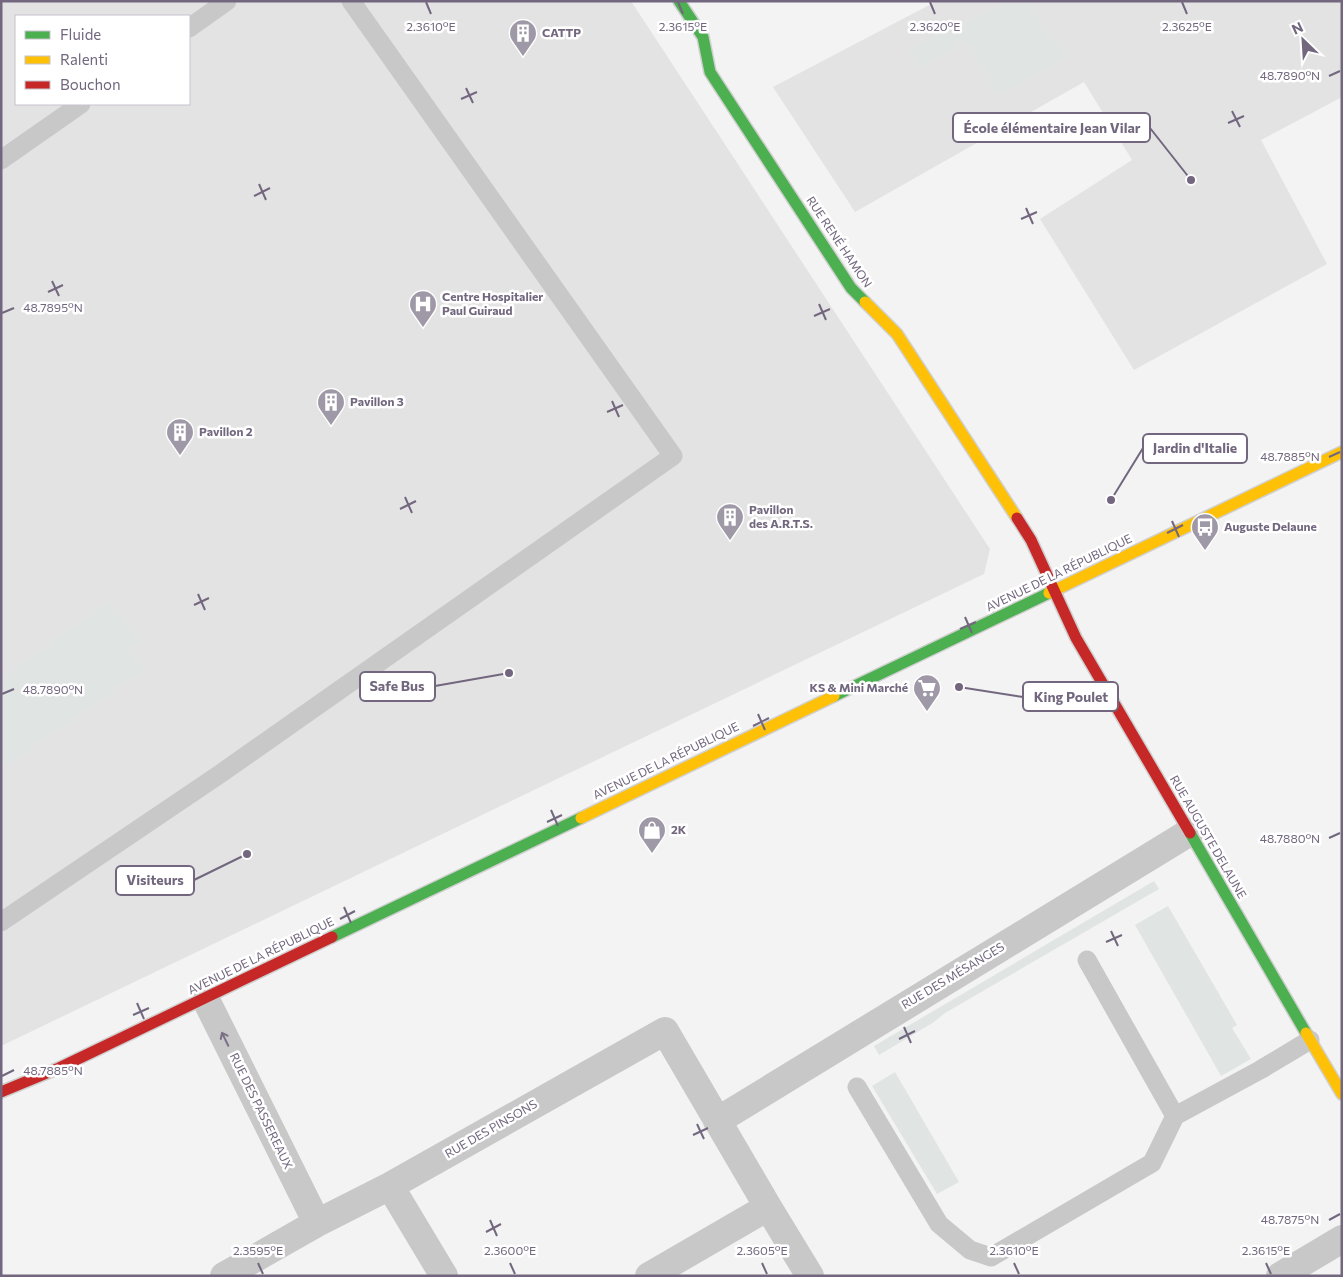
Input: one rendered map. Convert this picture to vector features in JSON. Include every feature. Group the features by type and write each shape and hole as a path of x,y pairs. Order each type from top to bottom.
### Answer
{"main road":[{"name":"RUE RENÉ HAMON","path":"679,1 702,37 710,72 851,288 897,334 903,343 1031,540 1055,590"},
{"name":"AVENUE DE LA RÉPUBLIQUE","path":"1,1092 59,1068 1342,452"},
{"name":"RUE AUGUSTE DELAUNE","path":"1055,590 1076,638 1342,1094"}],"street":[{"name":"RUE DES MÉSANGES","path":"717,1121 1190,832"},
{"name":"RUE DES PASSEREAUX","path":"205,998 317,1223"},
{"name":"RUE DES PINSONS","path":"224,1276 317,1223 390,1186 665,1031 717,1121"},
{"path":"717,1121 810,1276"},
{"path":"390,1186 444,1276"},
{"path":"649,1276 768,1207"},
{"path":"1280,1276 1342,1239"}],"lane":[{"path":"190,27 227,1"},
{"path":"1,922 220,774 674,456 351,1"},
{"path":"1,160 80,105"},
{"path":"1087,960 1175,1116"},
{"path":"857,1087 939,1224 970,1250 992,1257 1152,1163 1175,1116 1260,1070 1310,1040"}],"shaded area":[{"name":"Centre Hospitalier Paul Guiraud","path":"1,1 631,1 990,549 984,574 1,1046"},
{"path":"937,1 1342,1 1342,97 1261,140 1327,264 1134,370 1040,219 1132,160 1084,82 855,212 773,87"},
{"path":"1010,1 1026,1 1068,57 997,98 965,40 920,69 908,48"},
{"path":"112,603 141,642 131,649 145,670 7,765 1,757 1,679 101,607"},
{"path":"1154,881 1159,889 945,1013 934,1022 879,1055 874,1046"},
{"path":"1168,906 1237,1025 1232,1028 1251,1059 1221,1076 1135,925"},
{"path":"895,1072 959,1182 937,1194 872,1086"}],"traffic: fast":[{"path":"679,1 703,37 710,72 851,288 865,302"},
{"path":"834,696 1049,593"},
{"path":"332,937 581,818"},
{"path":"1190,833 1306,1033"}],"traffic: slow":[{"path":"865,302 897,334 1017,518"},
{"path":"1049,593 1342,452"},
{"path":"581,818 834,696"},
{"path":"1306,1033 1342,1094"}],"traffic: jam":[{"path":"1017,518 1031,540 1076,638 1190,833"},
{"path":"1,1092 59,1068 332,937"}],"place":[{"name":"CATTP","path":"523,57"},
{"name":"École élémentaire Jean Vilar","path":"1191,180"},
{"name":"Centre Hospitalier Paul Guiraud","path":"423,328"},
{"name":"Pavillon 3","path":"331,426"},
{"name":"Pavillon 2","path":"180,456"},
{"name":"Jardin d'Italie","path":"1111,500"},
{"name":"Pavillon des A.R.T.S.","path":"730,541"},
{"name":"Auguste Delaune","path":"1205,551"},
{"name":"Safe Bus","path":"509,673"},
{"name":"King Poulet","path":"959,687"},
{"name":"KS & Mini Marché","path":"927,712"},
{"name":"Visiteurs","path":"247,854"},
{"name":"2K","path":"652,854"}]}
